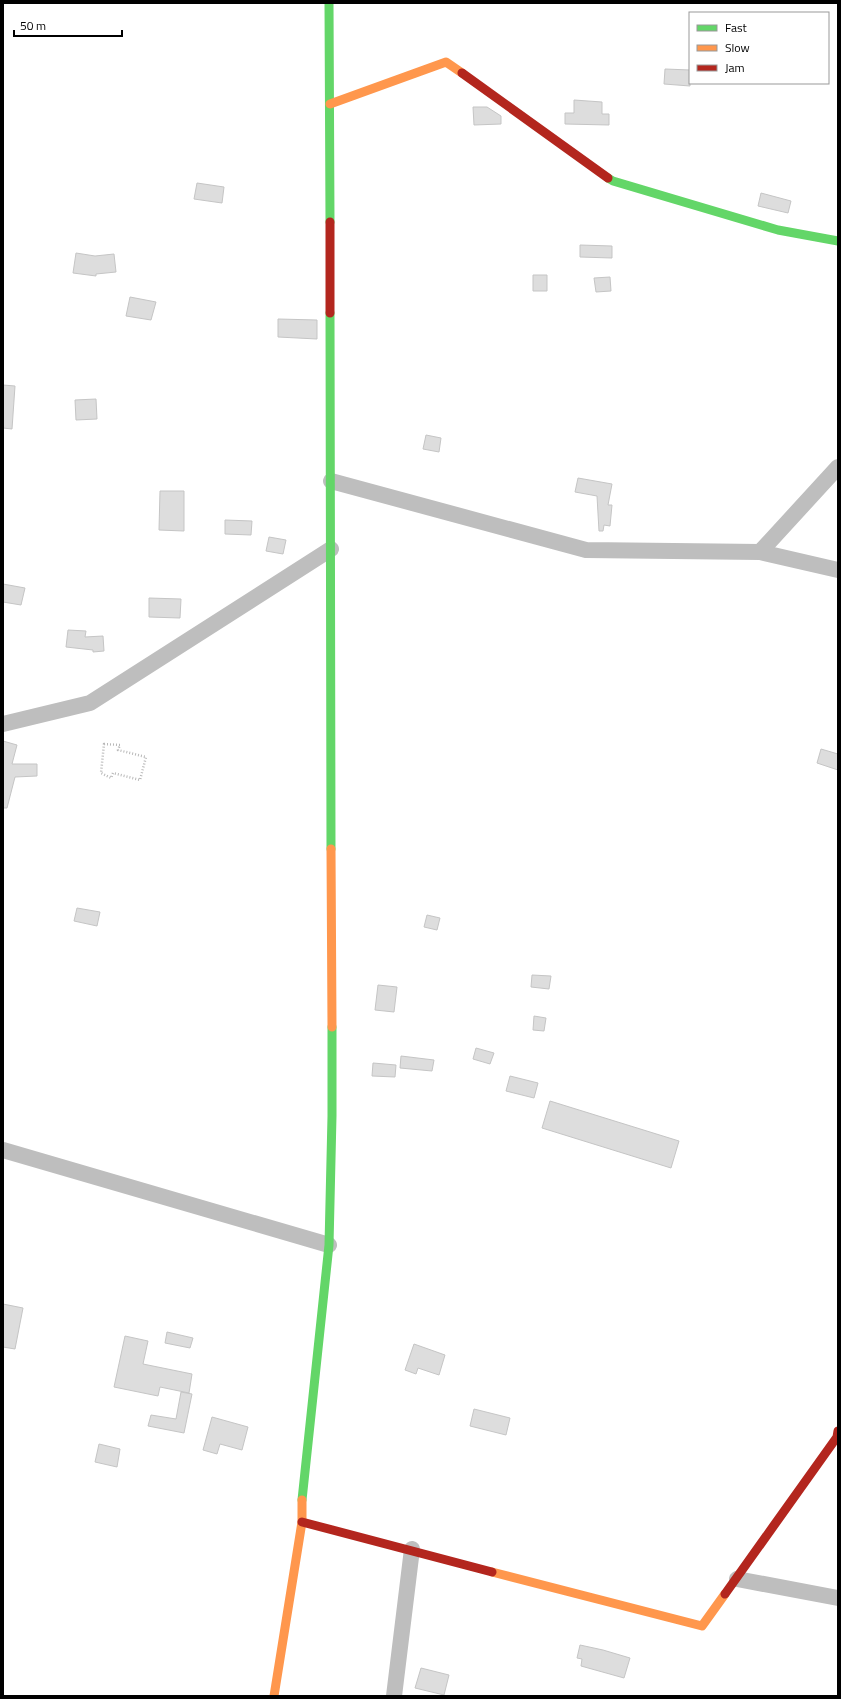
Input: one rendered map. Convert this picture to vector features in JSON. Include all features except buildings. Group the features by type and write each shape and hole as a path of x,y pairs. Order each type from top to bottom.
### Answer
{"main road":[{"path":"274,1696 302,1522 302,1491 329,1245 332,1116 329,3"},
{"path":"330,104 446,62 613,181 778,230 838,241"},
{"path":"302,1522 412,1549 702,1626 837,1437 838,1431"}],"street":[{"path":"760,552 838,467"},
{"path":"330,481 586,550 760,552 838,570"},
{"path":"3,724 90,703 330,549"},
{"path":"3,1150 329,1245"},
{"path":"394,1696 412,1549"},
{"path":"737,1579 838,1598"}],"path":[{"path":"104,744 120,745 118,750 146,757 140,780 113,773 111,778 101,773 104,744"}],"traffic: fast":[{"path":"329,3 330,222"},
{"path":"608,178 613,181 778,230 838,241"},
{"path":"330,313 331,849"},
{"path":"302,1500 329,1245 332,1116 332,1027"}],"traffic: slow":[{"path":"330,104 446,62 462,73"},
{"path":"331,849 332,1027"},
{"path":"274,1696 302,1522 302,1500"},
{"path":"492,1572 702,1626 725,1594"}],"traffic: jam":[{"path":"462,73 608,178"},
{"path":"330,222 330,313"},
{"path":"725,1594 837,1437 838,1431"},
{"path":"302,1522 492,1572"}]}
